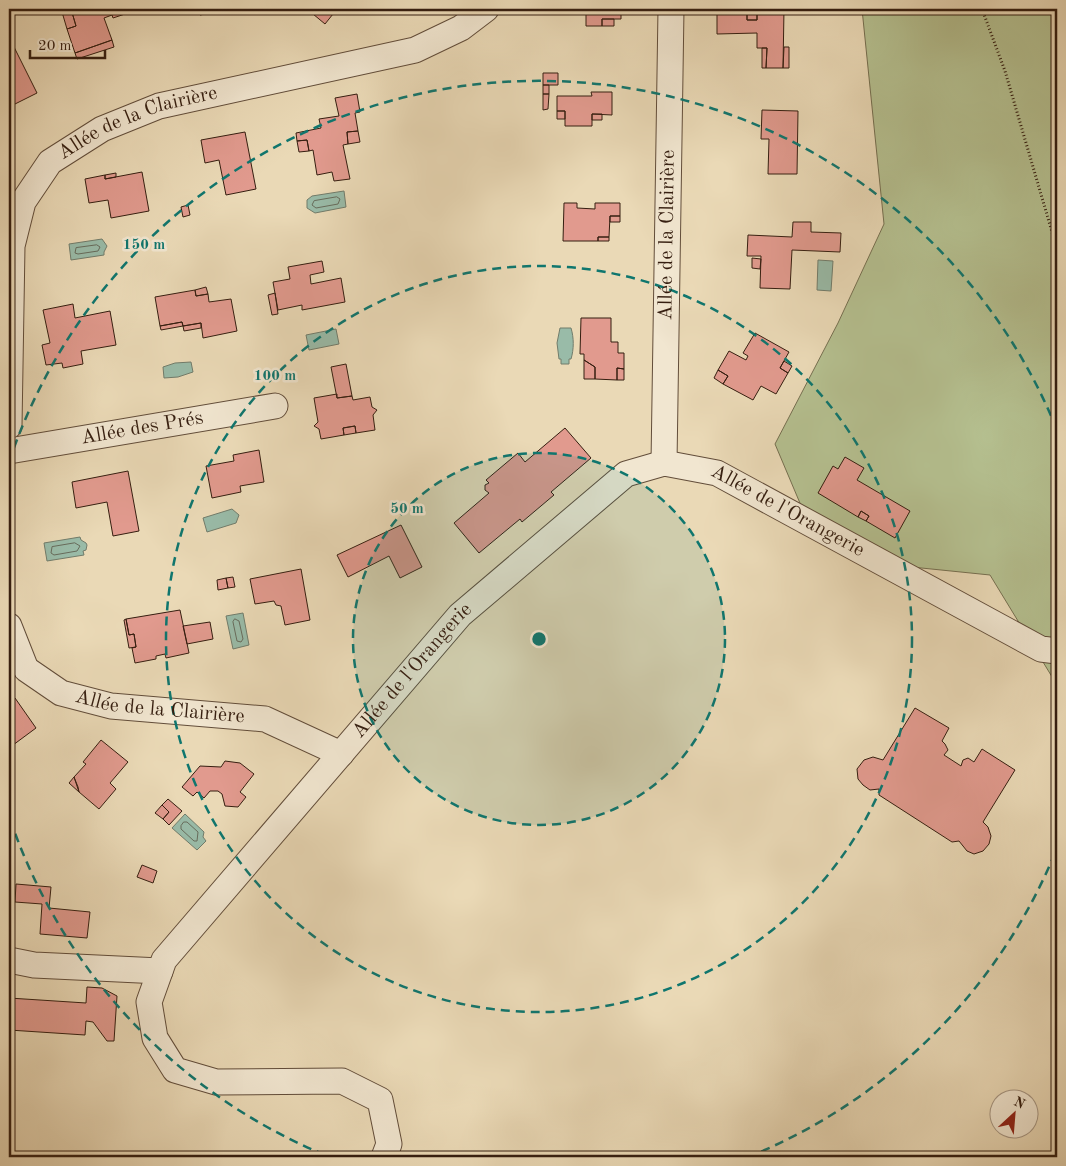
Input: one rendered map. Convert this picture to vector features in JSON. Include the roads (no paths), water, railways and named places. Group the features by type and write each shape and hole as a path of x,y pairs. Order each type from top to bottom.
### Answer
{"street":[{"name":"Allée de la Clairière","path":"9,426 12,246 24,202 50,162 102,129 159,106 415,50 460,28 486,9"},
{"name":"Allée de la Clairière","path":"664,463 671,9"},
{"name":"Allée des Prés","path":"9,451 275,406"},
{"name":"Allée de l'Orangerie","path":"384,1157 389,1144 380,1100 342,1081 216,1082 175,1070 154,1038 149,1002 164,960 460,615 626,474 664,463 717,473 1041,649 1057,651"},
{"name":"Allée de la Clairière","path":"9,626 26,669 61,693 111,706 265,719 341,754"},
{"path":"9,960 34,965 160,972"}],"water":[{"path":"344,191 346,207 315,213 307,208 307,200 312,196"},
{"path":"102,239 107,246 104,255 71,260 69,244"},
{"path":"818,260 833,261 831,291 817,290"},
{"path":"560,328 571,328 572,332 573,347 569,364 561,364 561,359 559,359 557,343"},
{"path":"336,329 339,344 309,350 306,335"},
{"path":"191,362 193,372 178,377 164,378 163,367 175,363"},
{"path":"232,509 239,515 236,523 207,532 203,518"},
{"path":"80,537 87,545 86,550 83,551 84,555 47,561 44,543"},
{"path":"243,613 249,645 233,649 226,616"},
{"path":"185,814 204,832 203,837 206,841 197,850 172,828"}]}
